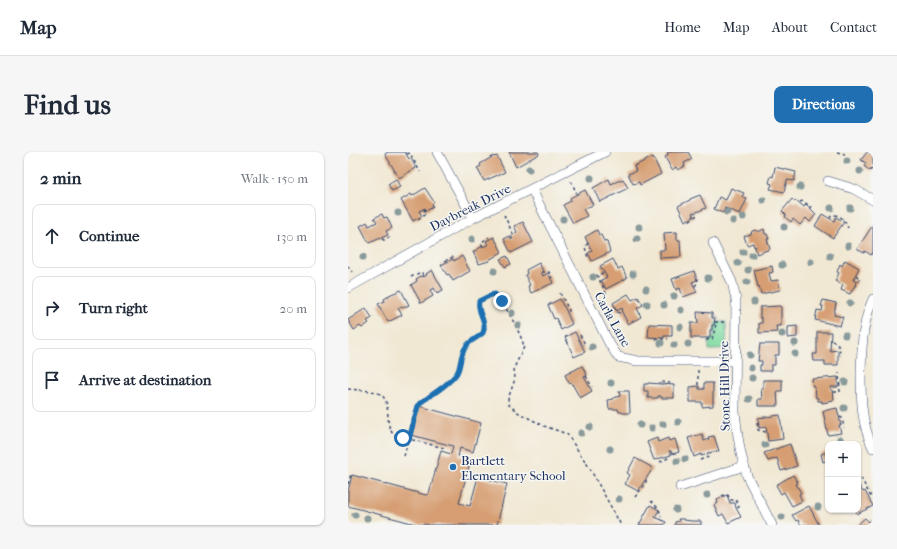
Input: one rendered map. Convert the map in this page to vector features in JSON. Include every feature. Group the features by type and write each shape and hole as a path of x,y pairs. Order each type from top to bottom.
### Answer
{"street":[{"path":"437,152 473,218"},
{"name":"Daybreak Drive","path":"348,288 473,218 532,190 605,152"},
{"path":"828,181 854,189 873,200"},
{"name":"Carla Lane","path":"532,190 609,344 618,357 638,360 735,361"},
{"name":"Stone Hill Drive","path":"713,244 729,276 736,295 736,425 744,466 754,491 772,525"},
{"path":"873,299 866,317 862,336 861,402 864,424 873,448"},
{"path":"680,487 744,466"}],"path":[{"path":"837,152 845,154"},
{"path":"407,154 410,153 420,172"},
{"path":"571,181 577,194"},
{"path":"800,202 803,201 812,208"},
{"path":"418,220 424,216 426,212 424,209"},
{"path":"690,221 696,216 697,213"},
{"path":"504,215 513,234"},
{"path":"830,218 832,215 836,215 846,222 848,228"},
{"path":"382,239 384,240 392,236"},
{"path":"482,247 482,242 489,237"},
{"path":"588,243 585,247 588,258"},
{"path":"445,261 453,257 455,260"},
{"path":"348,266 352,272"},
{"path":"411,277 421,272 425,276"},
{"path":"542,272 549,272 552,278"},
{"path":"603,273 597,275 607,294"},
{"path":"695,286 698,282 697,275"},
{"path":"855,288 860,279 856,275"},
{"path":"560,293 569,307 568,312"},
{"path":"404,456 418,406 438,391 457,373 466,347 472,340 483,333 484,324 478,304 479,301 495,294 502,301 522,338 524,347 514,368 515,379 508,395 509,405 519,413 544,426 567,434 589,467 621,525"},
{"path":"614,308 617,312 622,314"},
{"path":"706,340 712,339 715,322 727,322"},
{"path":"580,335 585,344 583,345"},
{"path":"656,338 668,339"},
{"path":"832,341 836,342 839,347 840,356"},
{"path":"698,370 698,386"},
{"path":"834,392 840,392 839,372"},
{"path":"586,376 592,387"},
{"path":"662,382 670,382"},
{"path":"348,389 379,393 386,403 388,426 391,432 398,437 444,448"},
{"path":"840,417 842,418 844,428"},
{"path":"757,423 758,430 766,432"},
{"path":"700,460 709,457 710,454"},
{"path":"660,462 669,456"},
{"path":"348,484 351,474"},
{"path":"861,478 871,497 869,498"},
{"path":"635,497 646,483 646,480"},
{"path":"722,496 727,494 732,500 736,500 739,507 737,508"},
{"path":"651,501 659,509 661,517"}],"green space":[{"path":"716,322 726,322 726,343 721,348 709,350 709,340 713,339"}],"building":[{"path":"388,152 405,152 409,159 411,158 416,168 399,178 385,154"},
{"path":"509,152 538,152 539,154 516,167"},
{"path":"669,152 688,152 692,159 684,163 685,166 678,170 676,167 672,170 665,157"},
{"path":"867,152 873,154 873,171 871,169 870,171 864,166 866,163 861,160"},
{"path":"494,156 497,156 505,172 484,181 477,168 481,166 480,164"},
{"path":"653,157 661,174 640,185 639,182 633,184 628,174 636,171 634,166"},
{"path":"775,167 796,172 794,181 787,180 784,192 770,189 772,184 769,183 771,176 773,177"},
{"path":"396,179 400,187 392,191 388,184"},
{"path":"609,179 611,184 623,179 628,188 600,202 593,188"},
{"path":"425,188 434,202 432,204 433,207 426,211 425,208 419,211 422,216 413,221 401,200 411,194 412,196"},
{"path":"731,188 744,193 742,197 747,199 740,214 725,208 723,213 714,209 719,197 726,200"},
{"path":"585,190 593,205 583,209 587,216 573,223 563,205 571,201 570,198"},
{"path":"700,195 706,208 692,213 694,217 685,221 678,206"},
{"path":"792,199 795,202 796,200 804,207 806,204 816,214 810,222 806,218 800,225 793,219 791,222 785,217 786,215 782,211"},
{"path":"382,214 384,218 387,217 392,228 386,231 388,235 369,243 360,226 367,222 369,226 377,222 374,218"},
{"path":"822,214 834,221 836,217 844,222 833,238 815,226"},
{"path":"523,222 533,242 511,253 504,239 510,236 511,239 513,239 511,236 517,232 514,226"},
{"path":"873,225 873,252 871,255 865,251 864,253 857,249"},
{"path":"764,229 765,234 767,234 769,239 767,239 770,249 757,254 755,248 756,246 754,247 753,243 747,245 744,236 751,234 752,231 756,230 758,232"},
{"path":"597,230 604,241 607,242 610,252 592,261 588,253 592,251 585,237"},
{"path":"677,232 677,240 680,240 681,257 660,258 660,250 665,250 664,233"},
{"path":"494,237 502,252 489,261 479,264 473,252 488,245 486,241"},
{"path":"462,256 470,271 453,281 441,265 453,259 454,261"},
{"path":"507,256 511,264 505,267 500,259"},
{"path":"613,259 618,269 622,267 627,278 606,289 601,280 607,277 600,266"},
{"path":"845,260 859,268 853,280 857,282 850,294 841,290 843,285 835,281 839,273 837,272 840,264 842,266"},
{"path":"539,263 543,271 541,272 543,276 548,273 553,283 531,293 528,286 530,285 525,275 527,274 526,270"},
{"path":"772,266 773,272 769,273 771,281 778,280 780,290 761,294 754,270"},
{"path":"432,270 443,290 437,293 434,288 430,290 433,296 421,303 411,285 417,281 416,279 423,275 423,277 427,275 426,274"},
{"path":"694,271 697,280 692,282 697,292 683,297 680,288 676,290 672,279"},
{"path":"401,290 409,305 403,308 402,306 398,308 402,315 388,322 378,304 385,301 384,299 389,295"},
{"path":"628,294 632,300 638,297 643,305 637,308 641,317 628,324 622,312 622,308 617,311 613,303"},
{"path":"560,299 572,324 561,330 548,305"},
{"path":"823,300 836,303 834,315 843,317 840,326 815,320 817,310 822,311 823,306 821,306"},
{"path":"781,306 781,326 776,326 777,332 759,333 759,323 762,323 762,318 760,318 760,307"},
{"path":"366,308 372,318 367,321 369,323 362,328 360,326 354,330 348,320"},
{"path":"697,312 712,313 712,318 715,318 714,325 712,325 712,330 710,330 710,338 691,338 691,323 698,323"},
{"path":"649,324 672,325 672,336 664,336 664,338 648,337"},
{"path":"797,326 797,337 788,338 788,327"},
{"path":"575,332 585,352 574,357 565,337"},
{"path":"817,332 831,332 830,351 838,350 838,365 825,365 825,361 814,361 813,354 817,354"},
{"path":"760,344 779,344 779,355 775,355 775,365 771,365 771,371 760,371 762,361 758,361"},
{"path":"582,366 587,375 584,377 592,391 580,398 571,382 569,383 565,375"},
{"path":"838,377 838,387 831,387 831,390 833,390 834,400 822,403 822,401 818,401 812,379"},
{"path":"763,380 782,380 782,391 777,391 778,406 758,406 758,399 762,399 761,388 763,388"},
{"path":"704,383 713,383 713,406 702,407 702,402 690,402 690,387 699,386 699,389 704,389"},
{"path":"644,384 674,385 674,398 661,398 661,396 658,396 658,398 648,398 648,391 644,391"},
{"path":"619,391 629,391 630,413 619,412 618,409 609,409 608,400 620,396"},
{"name":"Bartlett Elementary School","path":"419,406 481,423 473,452 460,448 458,456 471,459 459,503 470,506 478,477 507,484 497,525 419,525 348,506 348,491 352,475 426,495 429,493 441,451 451,454 453,446 411,435"},
{"path":"837,408 841,425 839,425 841,433 828,435 823,411"},
{"path":"780,415 783,439 768,441 766,427 759,428 758,418"},
{"path":"702,434 704,441 709,439 708,437 714,436 719,451 707,453 708,454 701,456 701,454 694,457 688,438"},
{"path":"657,438 658,442 668,438 669,441 675,439 679,452 672,454 671,451 669,451 671,455 654,460 647,442"},
{"path":"790,444 797,466 781,471 777,458 768,461 764,453"},
{"path":"825,453 825,461 823,462 821,454"},
{"path":"635,458 653,468 638,491 625,484 630,475 627,473"},
{"path":"793,475 798,483 796,484 801,493 799,494 802,501 792,506 784,492 781,494 776,485"},
{"path":"861,489 863,492 865,491 873,506 861,512"},
{"path":"727,495 730,503 735,503 741,517 728,523 723,514 719,516 714,505 718,503 717,500"},
{"path":"650,505 659,510 655,517 666,522 664,525 639,525"},
{"path":"809,506 819,525 801,525 792,515"},
{"path":"865,518 869,522 872,519 873,525 857,525"},
{"path":"678,519 701,521 701,525 675,525 675,522 679,521"}],"place":[{"name":"Bartlett Elementary School","path":"453,467"}],"route":[{"path":"403,438 409,439 420,403 438,391 457,373 466,347 472,340 483,333 484,324 478,304 479,301 495,294 502,301"}]}
